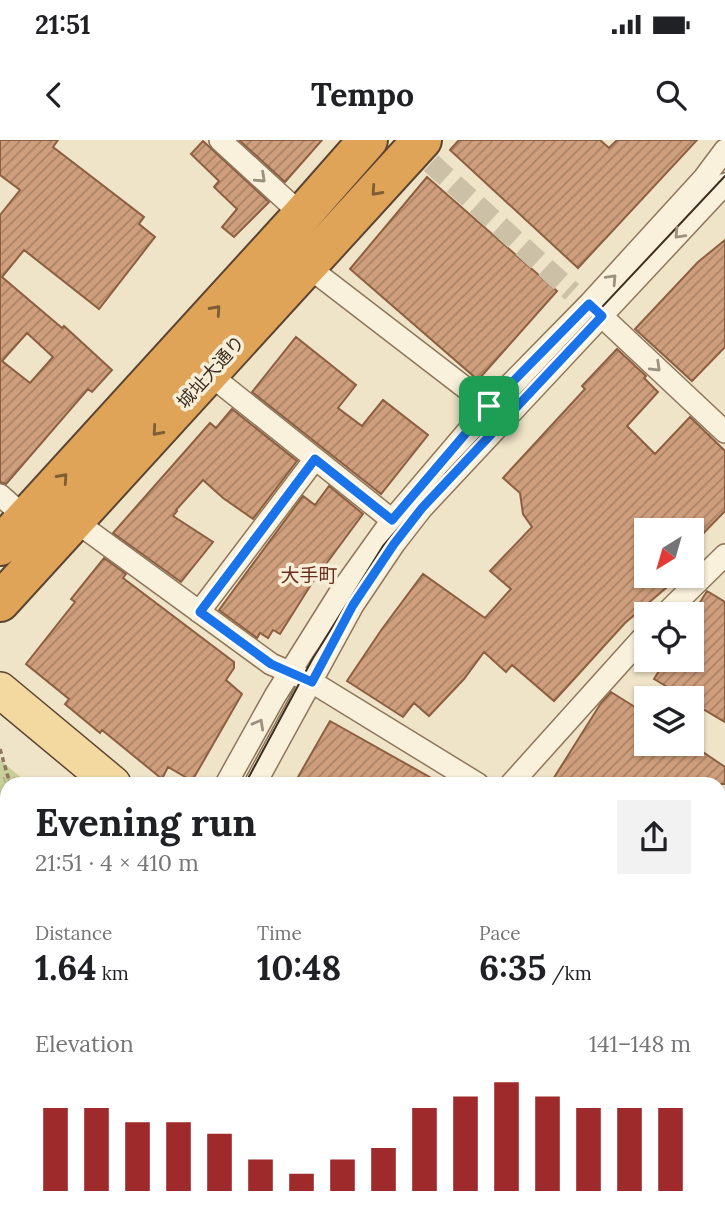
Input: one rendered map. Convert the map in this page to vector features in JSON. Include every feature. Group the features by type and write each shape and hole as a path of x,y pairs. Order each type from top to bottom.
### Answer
{"highway":[{"path":"0,546 13,507 302,215 368,140"},
{"name":"城址大通り","path":"0,602 422,140"}],"main road":[{"path":"0,690 105,777"},
{"path":"0,719 69,777"}],"street":[{"path":"220,140 302,215"},
{"path":"259,777 353,605 415,517 595,310 725,149"},
{"path":"230,777 290,672 392,520 489,406 595,310 725,184"},
{"path":"307,266 489,406"},
{"path":"595,310 725,432"},
{"path":"209,374 392,520"},
{"path":"200,612 315,459"},
{"path":"75,521 271,664 312,682 467,777"},
{"path":"677,602 725,555"},
{"path":"518,777 634,647"}],"path":[{"path":"0,749 8,777"}],"green space":[{"path":"0,760 21,777 0,777"}],"building":[{"path":"0,140 58,140 53,147 144,217 139,224 155,237 99,309 24,250 2,277 62,328 64,326 112,370 92,392 88,389 6,484 0,482 0,215 20,190 0,175","holes":["27,333 53,357 30,383 2,361"]},
{"path":"239,140 322,140 285,182"},
{"path":"459,140 600,140 609,148 617,140 697,140 578,268 450,150"},
{"path":"203,141 269,202 234,237 222,227 237,209 214,187 219,181 191,154"},
{"path":"427,177 557,291 478,380 350,269"},
{"path":"725,240 725,347 692,381 635,329 698,262"},
{"path":"296,337 356,385 338,408 362,426 383,400 428,435 381,494 252,392"},
{"path":"617,349 646,376 644,378 658,392 627,426 655,454 690,417 725,451 725,511 704,533 704,518 634,518 634,588 666,588 650,602 634,602 634,615 554,701 512,665 506,672 484,652 464,679 429,716 414,703 403,717 347,681 423,574 485,618 511,589 490,571 532,527 523,514 520,493 503,478 585,389 582,386"},
{"path":"232,409 297,461 253,519 203,480 173,516 213,542 181,582 113,533 210,423 216,428"},
{"path":"329,486 363,514 312,583 280,634 273,630 268,638 260,633 257,638 219,610 303,496 315,505"},
{"path":"104,558 126,574 123,578 234,662 234,668 226,680 242,694 194,777 185,777 168,767 163,777 160,777 65,704 69,699 26,664 75,602 71,599"},
{"path":"707,591 725,602 725,722 704,710 704,686 666,686 654,679 658,672 704,672 704,602 700,602"},
{"path":"611,692 634,706 634,756 704,756 704,753 725,767 725,777 554,777 601,703"},
{"path":"330,721 430,777 298,777"}],"tunnel":[{"path":"431,163 572,292"}],"tram line":[{"path":"249,777 313,658 383,546 448,471 725,176"}],"district":[{"name":"大手町","path":"309,575"}],"route":[{"path":"589,304 602,316 422,508 353,605 312,682 271,664 200,612 315,459 392,520 489,406 589,304"}]}
